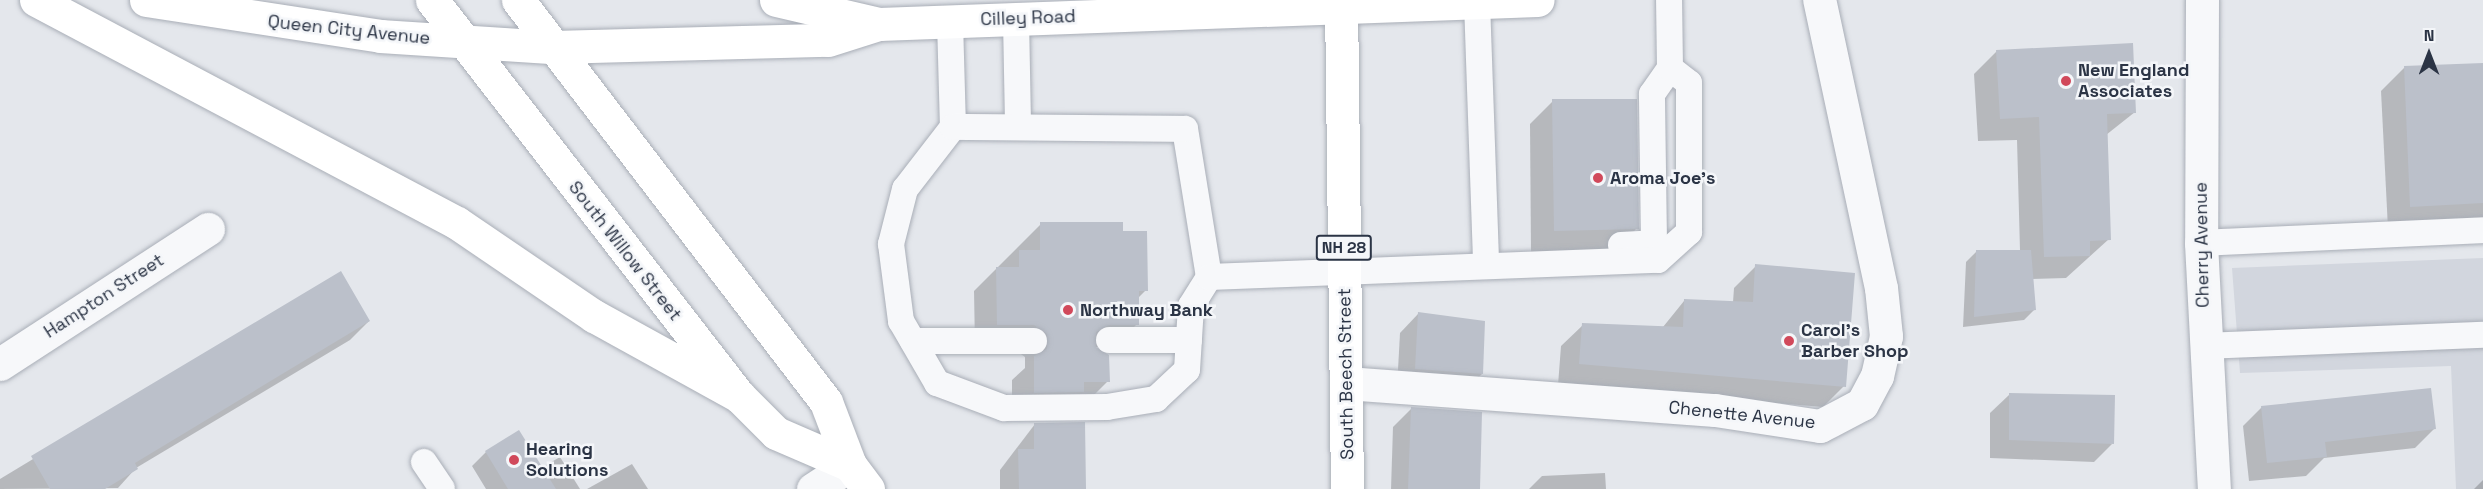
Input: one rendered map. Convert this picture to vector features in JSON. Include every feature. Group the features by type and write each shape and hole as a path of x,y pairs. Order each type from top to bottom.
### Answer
{"main road":[{"path":"36,0 457,223 594,316 739,396"},
{"name":"Queen City Avenue","path":"146,0 248,19 460,42 553,47"},
{"name":"South Willow Street","path":"432,0 460,42 739,396 776,433 859,477"},
{"path":"518,0 826,402 859,477"},
{"name":"Cilley Road","path":"776,0 879,24"},
{"name":"Cilley Road","path":"553,47 828,40 879,24 1341,3 1538,0"},
{"name":"South Beech Street","path":"1341,3 1347,489"}],"street":[{"name":"Chenette Avenue","path":"1346,383 1715,410 1820,426 1862,404 1877,376 1886,336 1882,297 1819,0"},
{"name":"Cherry Avenue","path":"2202,0 2201,243 2204,346 2214,489"},
{"name":"Hampton Street","path":"0,364 208,229"},
{"path":"813,489 859,477"}],"lane":[{"path":"1498,266 1522,251 1654,243 1652,94 1670,68 1669,0"},
{"path":"1477,2 1485,225 1498,266"},
{"path":"1016,19 1018,126"},
{"path":"950,21 953,127 905,189 891,244 901,321 937,383 1004,408 1107,407 1156,399 1187,370 1191,306 1209,277 1185,129 953,127"},
{"path":"1209,277 1658,260 1689,232 1689,83 1670,68"},
{"path":"2201,243 2483,230"},
{"path":"2204,346 2483,335"},
{"path":"1109,340 1189,339"},
{"path":"913,341 1034,341"},
{"path":"424,462 442,489"}],"shaded area":[{"path":"2483,258 2483,489 2456,489 2451,366 2240,373 2232,268"}],"building":[{"path":"2133,43 2136,113 2107,114 2111,240 2090,241 2090,256 2044,257 2039,117 2000,119 1996,50"},
{"path":"2483,63 2483,203 2410,207 2404,66"},
{"name":"Aroma Joe's","path":"1552,99 1637,99 1639,229 1554,231"},
{"name":"Northway Bank","path":"1040,222 1123,222 1123,231 1147,231 1148,291 1139,291 1139,325 1109,325 1096,332 1096,347 1109,355 1110,382 1084,382 1084,392 1034,393 1034,356 1047,349 1047,334 1034,325 997,325 996,267 1019,267 1019,250 1040,250"},
{"path":"1976,250 2031,250 2036,310 1974,317"},
{"name":"Carol's Barber Shop","path":"1755,264 1855,273 1846,387 1579,364 1582,323 1683,327 1684,299 1753,302"},
{"path":"341,271 370,321 135,463 138,469 105,489 50,489 31,456"},
{"path":"1418,312 1485,321 1483,374 1415,369"},
{"path":"2431,388 2436,429 2325,442 2327,457 2267,463 2261,406"},
{"path":"2009,393 2115,395 2114,444 2009,440"},
{"path":"1411,407 1482,412 1480,489 1408,489"},
{"path":"1085,422 1086,489 1019,489 1018,449 1034,449 1034,423"},
{"name":"Hearing Solutions","path":"519,430 556,489 508,489 485,451"}],"place":[{"name":"New England Associates","path":"2066,81"},
{"name":"Aroma Joe's","path":"1598,178"},
{"name":"Northway Bank","path":"1068,310"},
{"name":"Carol's Barber Shop","path":"1789,341"},
{"name":"Hearing Solutions","path":"514,460"}]}
